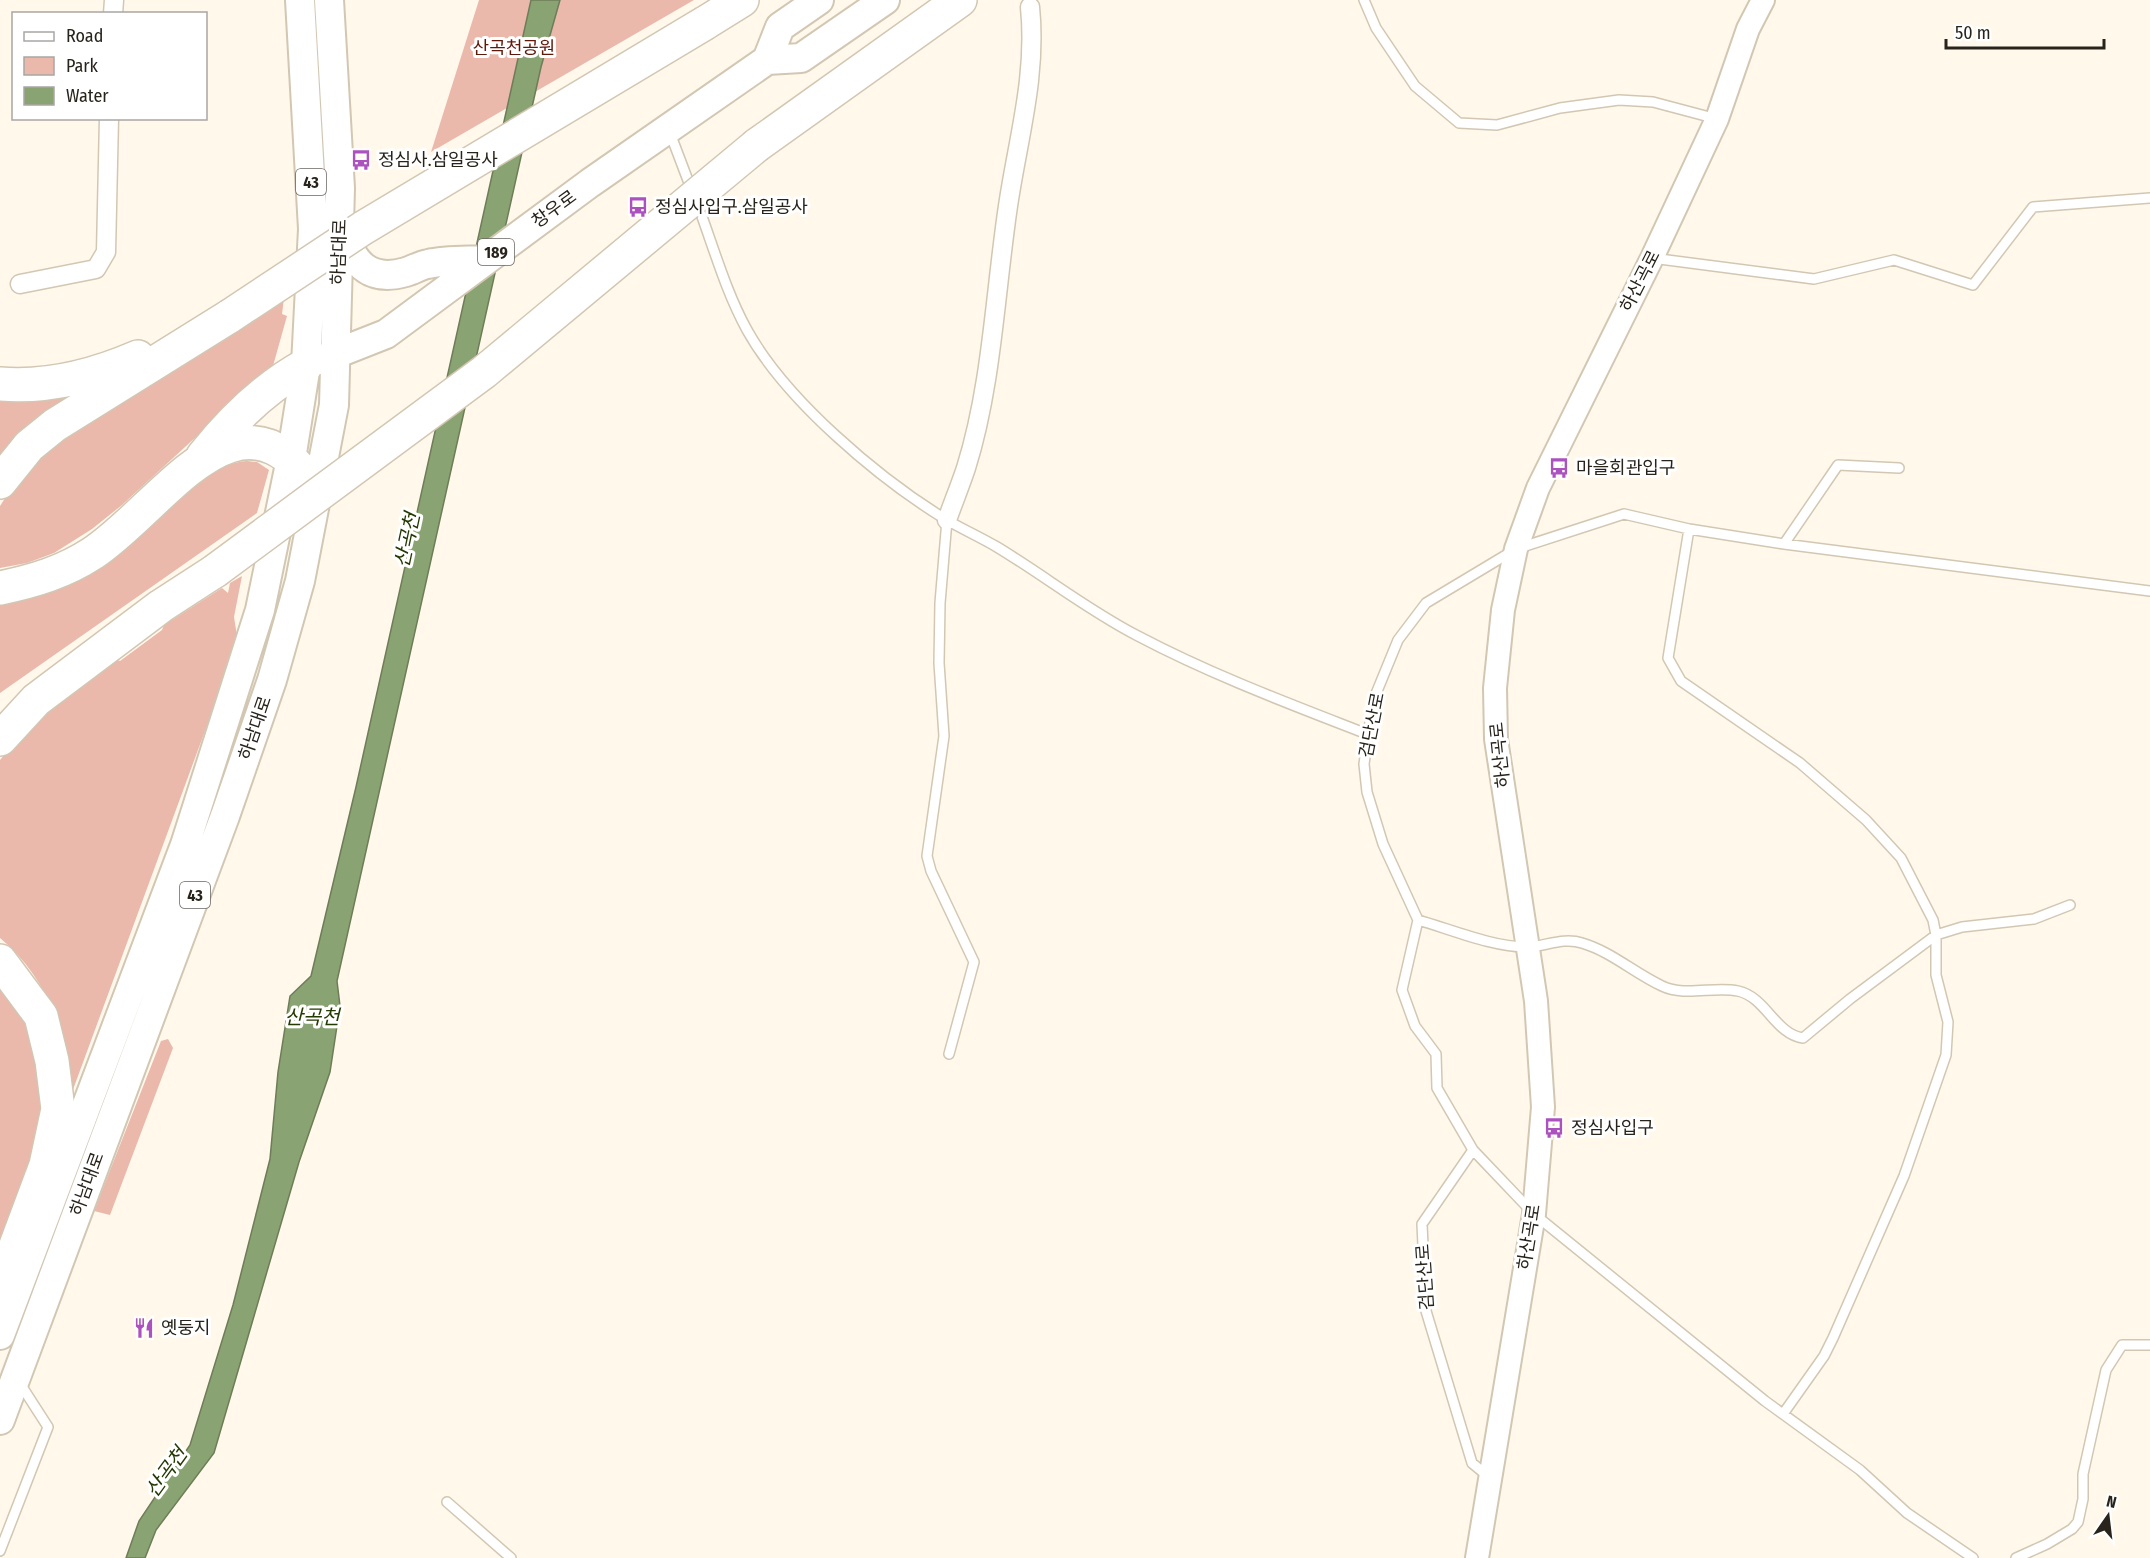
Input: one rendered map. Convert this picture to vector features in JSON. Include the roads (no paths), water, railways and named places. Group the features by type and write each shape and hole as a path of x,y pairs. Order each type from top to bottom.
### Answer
{"highway":[{"path":"0,482 29,446 55,425 230,316 363,228 742,0"},
{"path":"0,707 216,571 483,372 757,145 960,0"},
{"path":"0,384 50,383 87,376 127,362 230,316"},
{"path":"0,588 45,578 93,553 199,460 224,430 279,379 321,360"},
{"path":"199,460 228,447 261,442 278,448 291,459 303,470 317,491"},
{"path":"0,738 36,700 161,606"},
{"path":"0,961 41,1016 52,1061 58,1109 46,1165 0,1288"}],"main road":[{"name":"하남대로","path":"0,1420 232,795 272,680 300,581 334,405 321,360 300,0"},
{"name":"하남대로","path":"0,1335 185,845 260,610 291,459 321,360 340,225 338,125 329,0"},
{"path":"819,0 780,27 767,60 801,58 885,0"},
{"name":"창우로","path":"321,360 386,334 590,183 767,60"},
{"path":"340,225 348,250 361,266 386,276 427,264 485,260"}],"street":[{"name":"하산곡로","path":"1477,1558 1534,1214 1541,1150 1542,1073 1536,1001 1496,739 1495,688 1502,621 1516,549 1553,455 1652,258 1717,119 1748,29 1762,0"},
{"path":"946,520 966,467 983,387 1011,187 1030,88 1033,43 1030,7"},
{"path":"20,284 96,269 106,252 110,120"}],"lane":[{"path":"1364,0 1376,28 1415,86 1459,123 1497,125 1560,108 1619,100 1653,102 1717,119"},
{"path":"668,128 731,296 747,330 775,370 866,460 907,494 946,520 996,546 1096,612 1138,636 1215,673 1367,734"},
{"path":"1652,258 1814,279 1894,260 1973,285 2032,207 2150,198"},
{"path":"1784,544 1838,465 1899,468"},
{"name":"검단산로","path":"1418,920 1383,844 1367,792 1364,764 1372,701 1398,640 1425,603 1516,549 1624,514 1689,529 1784,544 2150,591"},
{"path":"946,520 940,623 944,736 927,856 931,871 974,962 949,1054"},
{"path":"1689,529 1668,658 1681,681 1800,763 1866,820 1901,858 1933,920 1936,935 1936,975 1948,1022 1946,1055 1904,1176 1833,1338 1783,1414"},
{"path":"1973,1558 1907,1513 1860,1470 1783,1414 1534,1214 1473,1150 1437,1088 1436,1054 1415,1026 1402,990 1418,920 1487,940 1527,947 1558,941 1581,942 1621,959 1663,987 1682,991 1740,991 1765,1008 1779,1026 1794,1037 1803,1038 1850,999 1936,935 1962,927 2034,919 2070,905"},
{"name":"검단산로","path":"1473,1150 1422,1224 1426,1311 1472,1463 1490,1478"},
{"path":"2016,1558 2047,1544 2072,1529 2078,1522 2083,1499 2083,1474 2106,1370 2122,1345 2150,1345"},
{"path":"0,1551 48,1427 15,1376"},
{"path":"447,1502 511,1558"}],"water":[{"name":"산곡천","path":"531,0 560,0 541,67 337,981 340,1006 330,1072 299,1162 214,1453 156,1530 145,1558 126,1558 139,1521 190,1445 233,1305 270,1159 278,1072 290,996 311,976 356,787"}],"place":[{"name":"정심사.삼일공사","path":"361,160"},
{"name":"정심사입구.삼일공사","path":"638,207"},
{"name":"마을회관입구","path":"1559,468"},
{"name":"정심사입구","path":"1554,1128"},
{"name":"옛둥지","path":"144,1328"}],"park label":[{"name":"산곡천공원","path":"514,48"}]}
